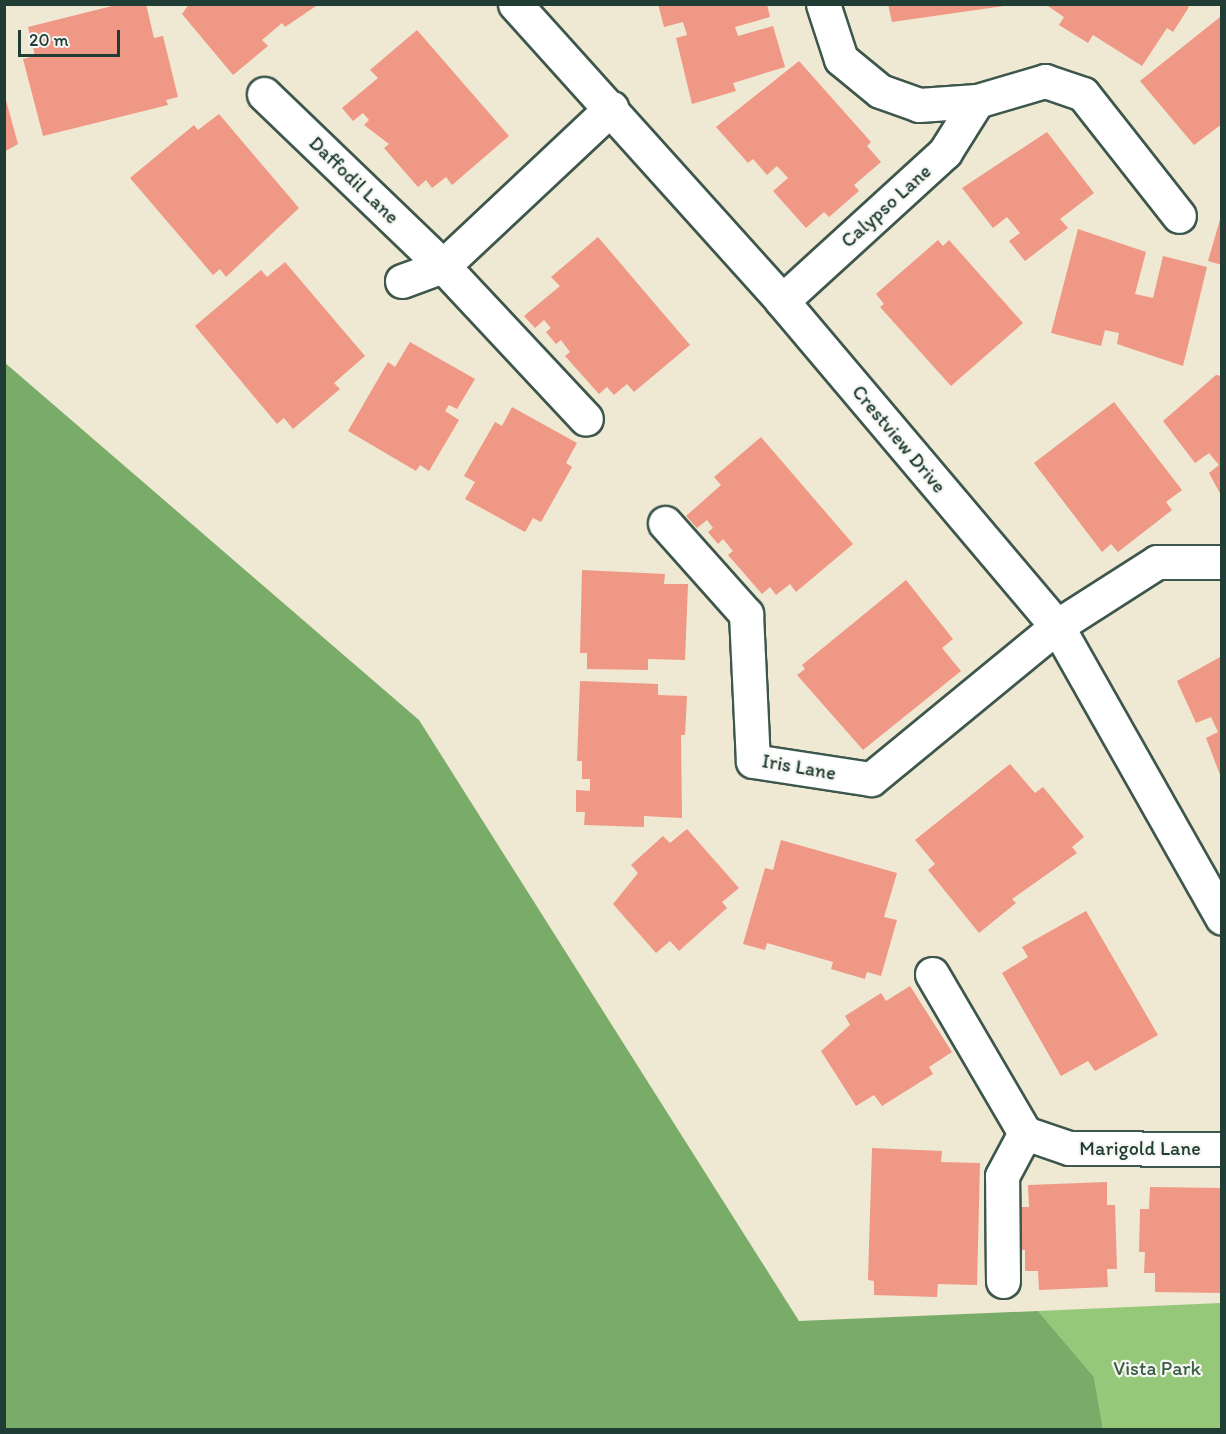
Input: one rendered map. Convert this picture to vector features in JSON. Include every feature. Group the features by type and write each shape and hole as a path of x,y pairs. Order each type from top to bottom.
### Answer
{"street":[{"name":"Crestview Drive","path":"515,4 611,108 782,301 1057,626 1221,918"},
{"path":"823,4 841,59 880,91 920,105 977,101 1046,81 1083,94 1179,216"},
{"name":"Daffodil Lane","path":"264,94 443,266 586,419"},
{"name":"Calypso Lane","path":"782,301 945,152 977,101"},
{"path":"402,281 443,266 611,108"},
{"name":"Iris Lane","path":"665,523 746,614 753,760 871,779 1057,626"},
{"path":"1057,626 1157,562 1221,562"},
{"path":"932,974 1025,1132 1002,1176 1002,1281"},
{"name":"Marigold Lane","path":"1025,1132 1069,1148 1221,1149"}],"green space":[{"path":"4,362 419,720 799,1321 1038,1311 1094,1377 1103,1429 5,1429"},
{"name":"Vista Park","path":"1221,1303 1221,1429 1103,1429 1094,1377 1038,1311"}],"building":[{"path":"120,4 146,4 154,38 163,36 178,97 166,100 168,105 43,136 23,59 35,56 28,27"},
{"path":"189,4 319,4 285,27 282,23 262,40 268,46 233,75 182,14"},
{"path":"658,4 767,4 770,17 735,27 738,36 773,26 785,67 733,83 736,91 692,104 676,38 687,35 683,22 664,27"},
{"path":"888,4 1004,4 1004,6 892,22"},
{"path":"1045,4 1185,4 1189,7 1173,32 1167,28 1142,66 1093,35 1088,43 1059,25 1064,17"},
{"path":"1220,17 1222,124 1194,145 1140,81"},
{"path":"417,30 509,136 452,185 446,177 432,188 426,180 418,187 384,148 389,144 364,125 369,120 363,113 353,121 342,108 378,78 370,70"},
{"path":"799,61 871,142 867,146 881,162 854,185 859,191 829,217 824,212 806,228 773,191 788,178 777,166 767,175 753,159 748,163 716,127"},
{"path":"4,93 18,144 4,152"},
{"path":"219,114 299,208 226,277 220,269 213,275 130,178 194,125 198,130"},
{"path":"1047,132 1094,193 1060,219 1068,228 1025,261 1009,241 1020,233 1007,217 993,228 962,188"},
{"path":"1222,216 1222,265 1208,261"},
{"path":"1078,229 1146,252 1135,294 1153,298 1163,256 1207,267 1183,366 1117,344 1119,333 1105,330 1101,346 1051,333"},
{"path":"598,237 690,345 634,392 627,384 614,395 607,387 599,394 565,356 570,352 561,340 556,344 546,332 551,328 544,320 535,328 524,316 560,286 551,277"},
{"path":"938,240 943,246 949,240 1023,323 951,386 880,307 884,304 876,294"},
{"path":"285,262 365,356 334,383 340,389 293,429 284,418 277,424 195,326 261,270 267,277"},
{"path":"410,342 475,379 457,409 449,405 445,411 459,420 429,471 420,465 416,471 348,431 388,362 395,367"},
{"path":"1216,375 1222,376 1222,497 1209,473 1219,465 1209,453 1195,463 1163,421"},
{"path":"1114,402 1182,490 1166,502 1172,510 1118,552 1111,544 1102,552 1034,463"},
{"path":"512,407 577,443 566,463 572,467 541,522 533,518 525,532 465,499 475,482 464,476 495,422 502,426"},
{"path":"761,437 853,544 796,592 790,584 776,595 770,587 762,594 728,555 733,551 723,539 718,544 708,532 713,528 707,520 697,528 686,516 721,485 714,477"},
{"path":"582,570 665,574 664,584 688,584 685,660 648,659 648,670 587,669 587,653 580,653"},
{"path":"906,580 953,639 942,648 961,671 863,750 797,675 805,669 802,665"},
{"path":"1222,656 1222,780 1206,738 1218,732 1211,717 1196,723 1177,681"},
{"path":"580,681 658,684 658,695 687,696 685,735 681,735 682,818 644,816 644,827 584,825 585,812 576,812 576,790 590,791 590,779 582,779 582,761 577,761"},
{"path":"1010,764 1035,793 1043,787 1084,837 1072,847 1077,853 1012,899 1016,903 979,933 928,870 935,864 915,840"},
{"path":"687,829 739,888 722,902 727,908 679,951 670,941 656,953 613,904 638,873 631,865 663,836 670,843"},
{"path":"781,840 897,873 884,917 897,920 881,976 867,972 865,979 831,969 833,962 767,943 765,950 743,944 765,868 773,870"},
{"path":"1086,911 1158,1035 1095,1071 1088,1061 1061,1076 1002,973 1028,957 1022,947"},
{"path":"910,986 952,1052 929,1067 933,1074 882,1106 874,1095 856,1106 821,1051 850,1025 845,1016 881,993 886,1001"},
{"path":"872,1148 942,1151 941,1162 980,1163 977,1285 938,1284 937,1297 874,1295 874,1281 868,1280"},
{"path":"1107,1182 1107,1205 1115,1205 1117,1269 1107,1269 1108,1287 1039,1290 1038,1271 1025,1271 1025,1250 1019,1250 1018,1207 1029,1207 1028,1185"},
{"path":"1150,1187 1222,1188 1222,1293 1155,1292 1155,1273 1144,1273 1145,1252 1139,1252 1140,1209 1149,1209"}]}
